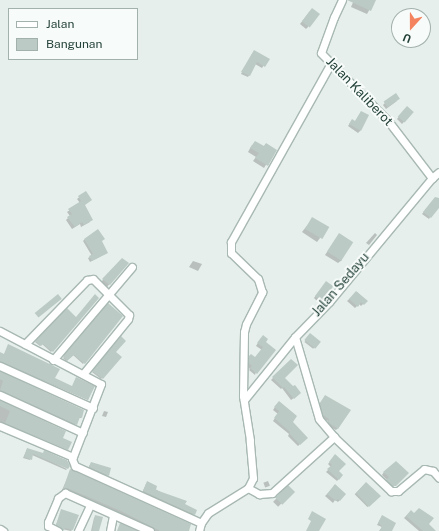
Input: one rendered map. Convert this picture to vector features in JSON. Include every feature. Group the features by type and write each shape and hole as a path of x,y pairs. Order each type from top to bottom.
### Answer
{"street":[{"name":"Jalan Kaliberot","path":"342,0 331,23 321,53 389,122 432,178"},
{"path":"199,531 201,523 208,513 248,488 253,478 244,400 245,328 262,292 258,279 231,253 231,242 330,63"},
{"name":"Jalan Sedayu","path":"244,400 295,337 329,302 432,178 439,172"},
{"path":"53,360 109,296 132,267"},
{"path":"25,344 87,280 93,279 129,315 128,319 83,374"},
{"path":"0,332 101,384 73,457 72,462 75,466 201,523"},
{"path":"295,337 319,419 334,437 391,491 398,491 424,468 433,472 439,478"},
{"path":"0,366 92,408"},
{"path":"0,395 83,433"},
{"path":"0,426 73,457"},
{"path":"248,488 259,494 272,493 334,437"},
{"path":"58,531 48,526 48,522 62,494 66,493 145,530"},
{"path":"78,531 90,505"},
{"path":"110,531 113,515"}],"building":[{"path":"347,0 376,0 371,11"},
{"path":"312,8 320,14 310,28 302,22"},
{"path":"254,50 270,59 265,67 257,62 250,76 241,72"},
{"path":"396,93 400,99 387,107 384,101"},
{"path":"407,106 414,112 405,122 398,117"},
{"path":"361,111 369,115 361,131 349,124 352,119 355,121"},
{"path":"255,141 264,146 266,143 277,150 268,166 255,158 259,153 250,148"},
{"path":"86,191 92,200 85,205 93,220 84,225 82,222 75,227 67,217 72,214 68,209 81,201 78,196"},
{"path":"435,197 439,198 439,208 431,218 423,212"},
{"path":"312,217 329,227 322,239 305,229"},
{"path":"98,229 105,239 102,241 108,253 92,261 89,256 93,254 84,239"},
{"path":"339,233 353,242 341,261 327,251"},
{"path":"122,258 129,263 110,285 102,279"},
{"path":"326,281 333,286 322,302 315,296"},
{"path":"356,291 368,301 364,305 361,302 358,307 349,299"},
{"path":"58,294 62,299 38,318 35,313"},
{"path":"95,294 99,298 53,352 43,344 41,346 35,341 67,308 76,317"},
{"path":"108,303 123,316 85,364 74,355 67,361 63,356"},
{"path":"310,333 321,342 315,349 304,340"},
{"path":"263,335 268,339 266,342 276,350 257,374 250,368 252,366 249,363 249,356 251,354 255,357 263,347 257,343"},
{"path":"121,336 126,341 116,352 122,357 103,379 92,371"},
{"path":"8,344 60,369 55,378 72,386 76,377 95,386 88,400 0,361 0,352 4,354"},
{"path":"291,359 298,365 285,378 293,386 295,385 301,393 294,399 284,387 283,388 272,377"},
{"path":"0,371 84,410 82,418 80,417 77,425 0,390 3,381 0,379"},
{"path":"325,395 351,410 338,429 329,423 329,419 323,415 320,403"},
{"path":"0,400 66,431 63,438 72,442 68,450 5,423 10,411 0,406"},
{"path":"279,401 297,416 293,422 308,438 300,445 289,433 290,432 274,418 279,411 274,407"},
{"path":"27,448 43,453 44,450 67,460 70,466 68,469 33,454 32,460 24,457"},
{"path":"335,454 346,464 339,471 343,475 339,480 327,469 332,465 329,462"},
{"path":"396,461 409,473 396,486 393,486 386,480 389,477 383,472"},
{"path":"91,462 111,468 109,476 89,467"},
{"path":"70,469 191,524 189,531 160,531 121,511 67,488 63,489"},
{"path":"147,481 157,486 156,490 187,501 185,504 197,510 195,515 143,491"},
{"path":"366,482 381,496 369,507 356,493"},
{"path":"335,484 346,494 340,501 338,499 336,501 327,494"},
{"path":"288,485 295,492 282,505 275,498"},
{"path":"419,508 434,518 429,524 436,531 423,531 406,516 411,510 414,513"},
{"path":"61,509 79,515 73,530 65,528 63,531 56,525"},
{"path":"312,511 326,519 319,531 306,531 311,521 308,519"},
{"path":"95,515 103,517 99,531 92,531"},
{"path":"382,515 396,523 392,531 380,531 382,526 378,523"},
{"path":"120,523 138,531 117,531"}]}
